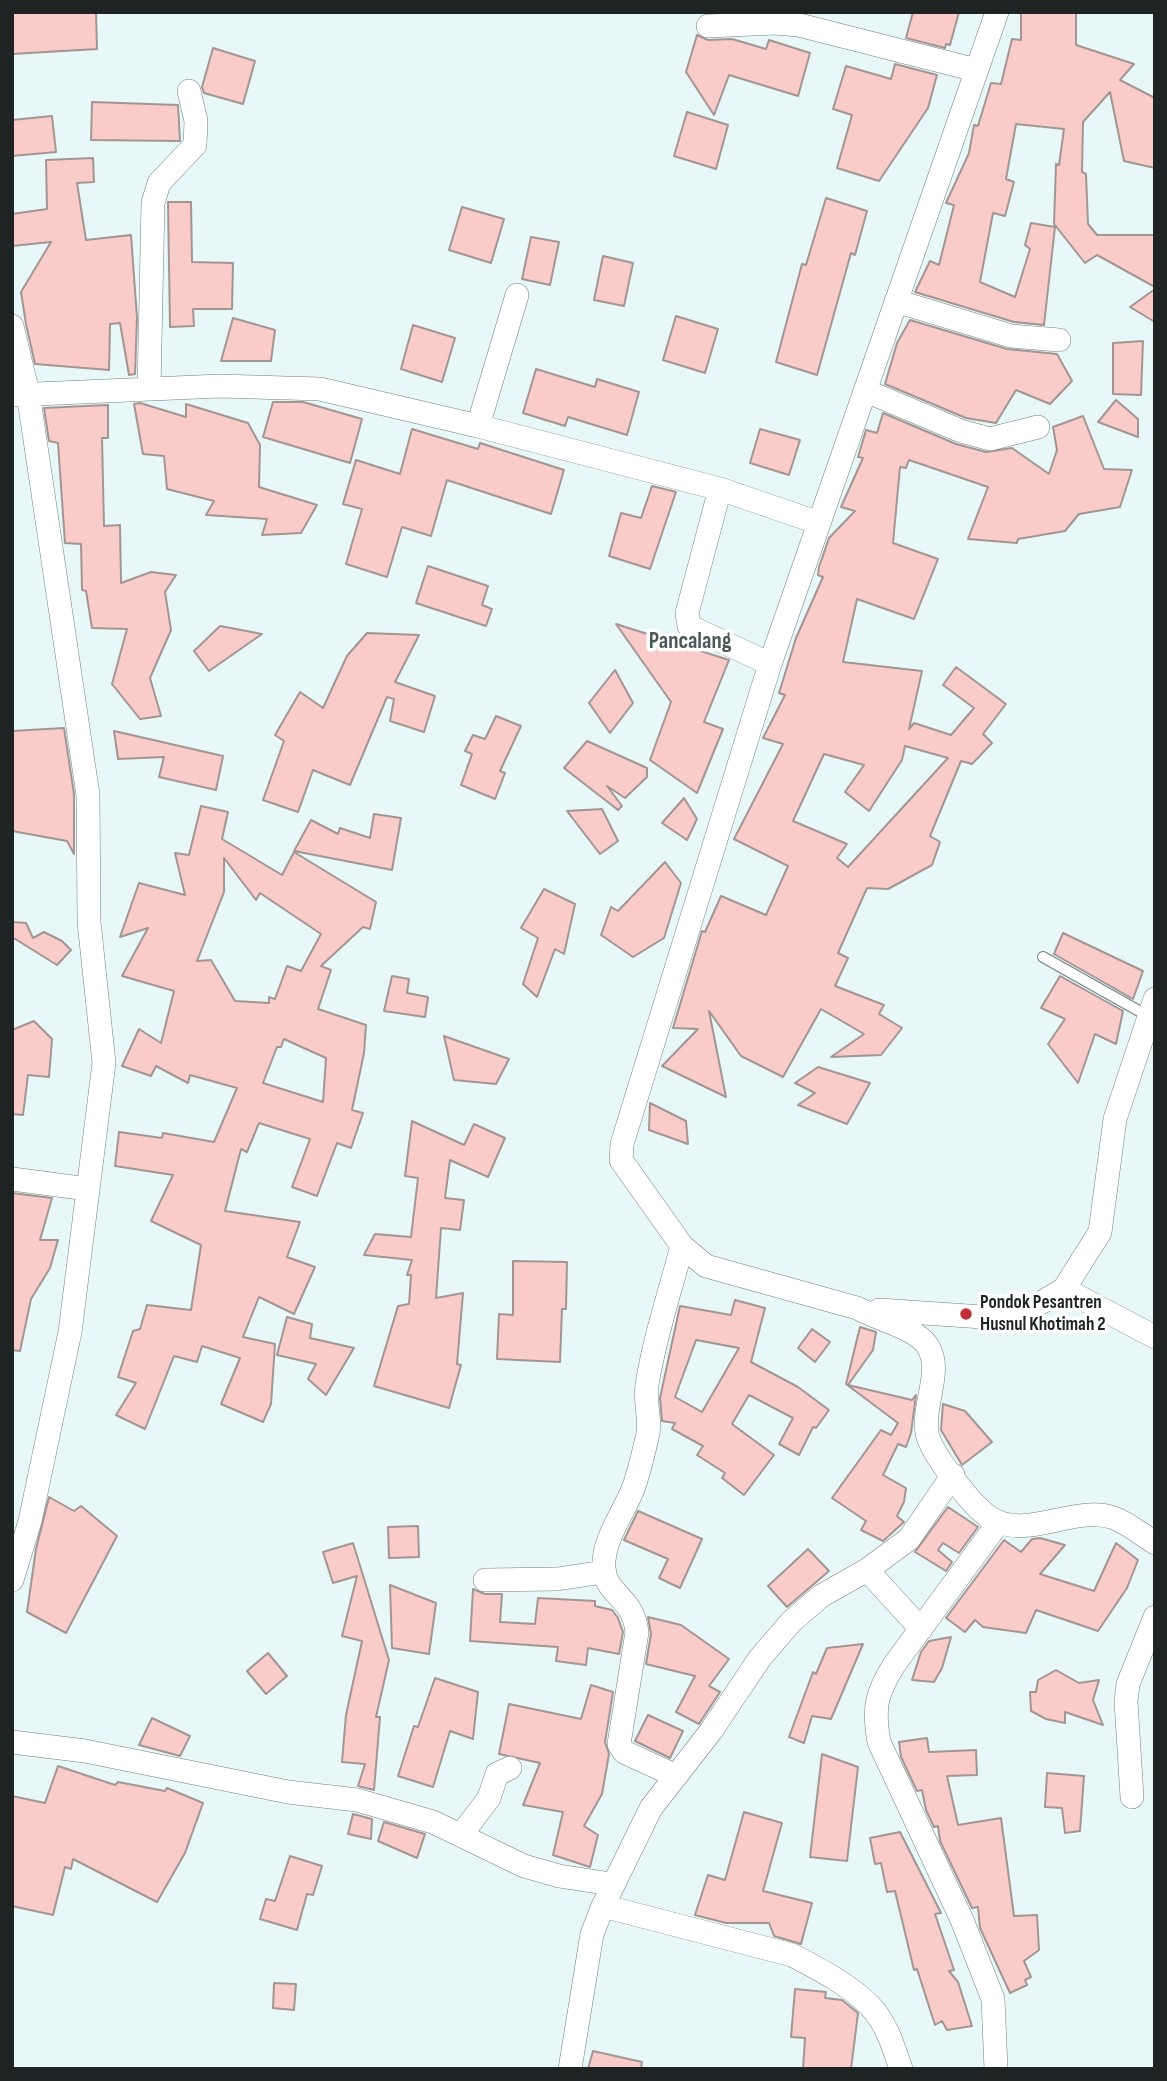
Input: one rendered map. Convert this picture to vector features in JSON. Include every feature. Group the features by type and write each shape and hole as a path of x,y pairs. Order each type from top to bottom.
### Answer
{"street":[{"path":"996,12 770,664 622,1144 621,1160 682,1246 706,1266 857,1308 998,1318 1034,1307 1064,1289 1100,1233 1115,1119 1150,1022"},
{"path":"708,26 776,23 799,25 976,70"},
{"path":"149,389 153,203 159,183 195,145 196,121 189,91"},
{"path":"478,426 517,295"},
{"path":"896,301 1011,336 1059,340"},
{"path":"12,326 20,394 88,794 89,922 104,1063 70,1332 30,1521 12,1580"},
{"path":"20,394 220,386 320,389 478,426 720,489 819,523"},
{"path":"866,391 961,431 990,439 1038,427"},
{"path":"720,489 687,613 689,626 770,664"},
{"path":"12,1179 88,1189"},
{"path":"677,1776 624,1752 619,1744 637,1632 635,1613 607,1582 604,1572 607,1545 633,1488 648,1436 645,1410 647,1384 682,1246"},
{"path":"1064,1289 1155,1337"},
{"path":"857,1308 878,1320 906,1329 926,1343 934,1360 926,1415 927,1433 935,1456 987,1516 999,1522 1019,1525 1090,1516 1113,1518 1155,1543"},
{"path":"570,2069 592,1934 611,1884 651,1808 711,1731 760,1657 791,1622 821,1596 867,1570 909,1539 953,1475"},
{"path":"996,2069 993,1999 962,1920 879,1742 874,1714 881,1687 999,1522"},
{"path":"867,1570 921,1629"},
{"path":"485,1580 558,1579 604,1572"},
{"path":"1132,1797 1126,1701 1128,1684 1155,1617"},
{"path":"12,1742 85,1751 288,1792 357,1800 433,1822 524,1866 559,1877 611,1884"},
{"path":"461,1835 489,1798 497,1774 510,1768"},
{"path":"603,1906 792,1955 814,1967 870,2005 884,2026 901,2069"}],"lane":[{"path":"1043,957 1150,1022"}],"building":[{"path":"12,12 96,12 97,49 12,54"},
{"path":"913,12 959,12 950,45 946,44 945,48 906,38"},
{"path":"1021,12 1076,12 1076,45 1134,64 1120,80 1155,98 1155,168 1124,161 1110,92 1083,122 1082,172 1086,174 1088,224 1097,235 1155,235 1155,287 1097,255 1085,263 1054,224 1056,164 1059,165 1064,129 1016,124 1006,179 1014,182 1005,216 993,213 980,282 1015,297 1030,249 1025,245 1031,223 1055,227 1044,325 1014,322 915,292 930,261 939,265 954,205 946,203 969,153 974,125 978,126 991,83 1001,84 1012,39 1021,40"},
{"path":"697,35 708,40 732,39 766,49 769,40 810,53 798,96 729,75 714,115 686,72"},
{"path":"213,48 255,61 243,104 204,93 202,87"},
{"path":"895,64 937,75 928,108 879,181 837,168 852,115 833,109 846,66 891,79"},
{"path":"92,102 178,105 180,141 91,140"},
{"path":"687,112 728,125 716,169 674,156"},
{"path":"52,116 56,152 12,156 12,120"},
{"path":"93,158 94,182 77,183 86,240 131,235 137,318 135,374 129,375 120,323 110,324 109,370 35,364 26,324 21,292 51,242 12,246 12,214 47,209 46,160"},
{"path":"826,198 867,211 855,255 851,253 817,375 776,362 802,264 806,265"},
{"path":"168,202 191,202 192,262 233,263 232,309 193,309 194,326 170,327"},
{"path":"462,207 504,219 491,263 449,250"},
{"path":"531,237 559,242 550,285 522,279"},
{"path":"603,256 633,263 624,306 594,300"},
{"path":"1155,289 1155,322 1130,307"},
{"path":"676,316 718,329 705,373 663,360"},
{"path":"233,318 275,330 271,361 221,361"},
{"path":"910,320 1007,349 1057,354 1072,381 1050,404 1016,390 996,423 966,418 885,384 897,343"},
{"path":"413,325 455,338 442,382 401,369"},
{"path":"1143,341 1141,395 1113,394 1113,343"},
{"path":"536,369 595,387 597,379 639,392 627,435 568,417 565,426 523,413"},
{"path":"1116,400 1138,419 1138,437 1098,422"},
{"path":"273,402 303,402 362,419 350,463 263,437"},
{"path":"140,403 186,417 186,404 248,423 260,445 259,487 317,505 301,533 262,535 267,519 206,515 214,501 167,489 164,456 143,454 134,404"},
{"path":"108,405 108,438 102,438 104,526 120,525 121,583 151,572 176,575 165,592 171,630 150,678 161,716 140,719 112,684 127,629 92,628 86,591 82,590 81,544 65,543 58,443 49,441 44,408"},
{"path":"883,413 956,444 986,452 1012,448 1049,474 1057,450 1053,427 1083,416 1104,469 1132,470 1120,507 1079,514 1065,531 1018,539 1017,543 968,539 988,487 909,460 906,468 900,467 893,543 938,559 914,619 857,599 843,662 922,671 909,729 914,723 951,735 974,708 943,685 956,667 1006,704 983,734 992,743 972,764 961,761 930,836 940,842 932,865 888,889 867,888 838,953 848,958 835,986 884,1005 879,1014 902,1028 881,1055 831,1057 864,1034 821,1009 783,1077 741,1056 709,1011 726,1097 662,1066 698,1029 673,1028 702,931 705,932 721,896 766,915 788,866 734,839 783,744 763,738 785,695 779,693 796,638 823,577 818,575 819,567 829,538 855,511 841,507 863,458 858,457 866,430 877,433","holes":["905,746 948,758 848,867 837,858 847,844 793,821 824,754 864,765 845,792 869,811 902,760"]},
{"path":"412,429 478,449 480,443 564,470 551,514 447,480 431,536 402,527 387,577 346,564 362,509 343,504 356,460 400,474"},
{"path":"760,429 800,440 789,475 750,463"},
{"path":"652,486 676,492 650,569 609,556 621,513 641,518"},
{"path":"428,566 488,586 482,605 492,609 486,626 416,603"},
{"path":"616,624 729,660 704,722 723,729 697,793 650,760 671,702"},
{"path":"220,626 262,634 209,671 194,651"},
{"path":"367,633 419,635 395,682 435,696 424,732 390,721 394,699 387,697 350,785 313,770 298,812 263,800 284,741 275,735 300,692 323,708 347,656"},
{"path":"615,670 633,703 610,733 589,703"},
{"path":"496,716 521,726 500,771 505,773 495,799 461,785 472,754 465,751 473,735 485,739"},
{"path":"64,728 74,794 74,854 67,841 12,831 12,731"},
{"path":"114,731 223,756 216,790 159,777 164,757 118,759"},
{"path":"587,741 647,768 647,777 625,798 607,786 622,806 618,810 564,768"},
{"path":"684,798 697,819 687,840 662,823"},
{"path":"201,806 228,812 222,839 282,875 294,852 376,902 370,929 363,927 321,966 331,970 318,1009 366,1025 364,1053 352,1110 363,1113 351,1148 337,1143 317,1196 292,1187 310,1139 259,1123 247,1152 241,1149 225,1211 300,1222 287,1257 315,1267 294,1314 259,1297 243,1337 275,1344 271,1404 263,1422 221,1404 240,1358 202,1346 197,1362 174,1356 145,1429 116,1415 136,1383 118,1377 133,1331 140,1329 147,1305 191,1310 201,1245 151,1221 173,1175 115,1166 119,1132 162,1138 163,1133 214,1142 237,1088 190,1075 188,1083 156,1066 151,1076 122,1066 139,1029 161,1043 174,991 122,976 148,928 120,937 139,883 185,895 175,853 189,855","holes":["224,858 256,900 260,893 321,934 301,971 287,966 275,999 269,997 269,1003 235,1001 211,960 197,961 224,892","284,1039 326,1058 323,1102 263,1083 277,1047 281,1047"]},
{"path":"602,809 618,841 600,854 567,811"},
{"path":"374,814 401,818 392,870 294,851 311,820 338,834 340,828 370,838"},
{"path":"665,862 681,883 664,938 633,957 601,935 611,907 618,911"},
{"path":"544,889 575,904 564,954 555,949 537,997 523,984 538,938 521,928"},
{"path":"12,922 26,923 33,938 44,932 62,941 71,950 57,965 12,937"},
{"path":"1063,933 1143,971 1133,999 1054,954"},
{"path":"392,976 409,979 407,993 428,997 425,1017 384,1011"},
{"path":"1060,976 1123,1011 1116,1044 1095,1034 1078,1083 1048,1044 1065,1019 1041,1008"},
{"path":"34,1021 52,1039 49,1077 28,1075 23,1115 12,1114 12,1030"},
{"path":"444,1036 509,1059 496,1084 454,1080"},
{"path":"818,1067 870,1083 847,1124 798,1105 815,1093 795,1083"},
{"path":"650,1103 686,1121 688,1144 649,1130"},
{"path":"412,1121 464,1145 474,1124 505,1138 488,1177 450,1160 445,1198 464,1200 460,1230 441,1228 436,1298 463,1293 457,1364 461,1365 449,1408 374,1386 398,1306 409,1304 411,1275 407,1275 412,1260 364,1255 375,1234 411,1237 418,1178 405,1176"},
{"path":"12,1193 52,1198 40,1240 58,1240 50,1268 31,1299 20,1351 12,1350"},
{"path":"513,1261 567,1262 566,1309 562,1309 560,1362 497,1359 499,1314 513,1315"},
{"path":"735,1300 765,1308 751,1362 798,1387 829,1410 816,1428 813,1427 799,1455 779,1444 793,1418 749,1395 732,1424 774,1455 744,1495 722,1478 725,1473 697,1455 703,1446 672,1429 675,1423 662,1421 660,1398 680,1306 731,1315","holes":["696,1340 739,1348 702,1412 675,1397"]},
{"path":"287,1317 312,1324 310,1338 354,1348 326,1395 308,1379 316,1364 277,1355"},
{"path":"860,1327 876,1332 873,1350 848,1385 912,1400 916,1395 911,1433 906,1447 898,1444 883,1475 906,1488 904,1502 897,1516 904,1522 883,1541 861,1530 866,1521 832,1498 881,1430 891,1435 898,1423 846,1384"},
{"path":"812,1329 830,1342 815,1362 798,1348"},
{"path":"943,1404 965,1411 992,1442 962,1465 941,1430"},
{"path":"49,1497 74,1511 81,1506 117,1536 66,1633 27,1612 36,1549"},
{"path":"948,1507 978,1527 959,1553 943,1543 938,1550 952,1562 946,1571 915,1552"},
{"path":"638,1511 702,1539 680,1588 659,1578 668,1559 624,1540"},
{"path":"418,1526 419,1557 389,1558 388,1527"},
{"path":"1040,1538 1065,1545 1040,1574 1094,1591 1116,1543 1138,1560 1127,1588 1098,1631 1036,1610 1026,1633 983,1627 975,1620 965,1632 946,1618 1004,1540 1021,1552 1032,1539"},
{"path":"353,1543 389,1660 376,1717 380,1717 374,1790 358,1786 365,1764 342,1762 346,1715 362,1641 342,1636 357,1576 333,1583 323,1552"},
{"path":"808,1549 829,1571 787,1607 768,1586"},
{"path":"390,1585 436,1603 429,1654 392,1648"},
{"path":"473,1589 485,1594 502,1594 500,1622 535,1624 538,1598 595,1601 595,1606 612,1610 618,1618 623,1632 619,1654 588,1648 586,1665 556,1661 558,1647 470,1641"},
{"path":"648,1617 681,1625 729,1659 709,1686 720,1692 699,1724 676,1712 695,1676 646,1664 651,1634"},
{"path":"951,1637 942,1668 934,1682 912,1680 921,1652 929,1641"},
{"path":"863,1644 831,1719 812,1716 804,1743 789,1737 813,1672 816,1674 827,1648"},
{"path":"268,1653 287,1676 266,1694 247,1671"},
{"path":"1056,1670 1079,1683 1099,1680 1093,1700 1103,1725 1065,1712 1065,1723 1046,1719 1031,1711 1030,1692 1036,1692 1038,1680"},
{"path":"435,1678 478,1692 473,1739 450,1731 433,1787 398,1776 414,1726 418,1727"},
{"path":"591,1685 613,1692 605,1742 609,1754 602,1794 584,1826 598,1835 590,1867 553,1855 563,1812 523,1805 540,1763 499,1754 509,1704 581,1719"},
{"path":"648,1715 683,1731 670,1758 635,1741"},
{"path":"152,1718 190,1736 180,1756 139,1745"},
{"path":"927,1738 929,1752 976,1750 977,1775 947,1776 958,1825 1001,1818 1014,1916 1037,1915 1039,1950 1024,1961 1031,1977 1025,1980 1027,1985 1010,1993 980,1928 978,1907 972,1908 940,1841 938,1826 934,1827 926,1810 922,1790 917,1791 901,1757 899,1742"},
{"path":"822,1754 858,1767 847,1861 810,1857"},
{"path":"58,1766 115,1785 118,1782 165,1791 167,1788 203,1803 185,1853 157,1902 73,1859 71,1869 65,1867 53,1915 12,1906 12,1796 45,1803"},
{"path":"1047,1773 1084,1776 1080,1831 1065,1833 1062,1808 1045,1807"},
{"path":"744,1812 782,1823 763,1891 812,1903 801,1944 774,1936 769,1923 726,1923 695,1915 708,1875 725,1880"},
{"path":"353,1814 372,1819 371,1839 348,1834"},
{"path":"384,1822 425,1834 417,1858 378,1841"},
{"path":"900,1832 941,1913 935,1914 954,1970 949,1971 958,1982 972,2026 947,2030 942,2021 935,2025 917,1969 914,1970 895,1891 887,1892 881,1863 875,1864 870,1838"},
{"path":"290,1856 322,1866 313,1895 307,1894 297,1930 260,1919 266,1899 275,1901"},
{"path":"274,1983 296,1984 294,2010 273,2008"},
{"path":"795,1989 826,1992 825,1998 842,2000 858,2013 851,2069 803,2069 805,2038 791,2037"},
{"path":"593,2051 642,2062 641,2069 588,2069"}],"place":[{"name":"Pondok Pesantren Husnul Khotimah 2","path":"966,1314"}],"district":[{"name":"Pancalang","path":"690,642"}]}
